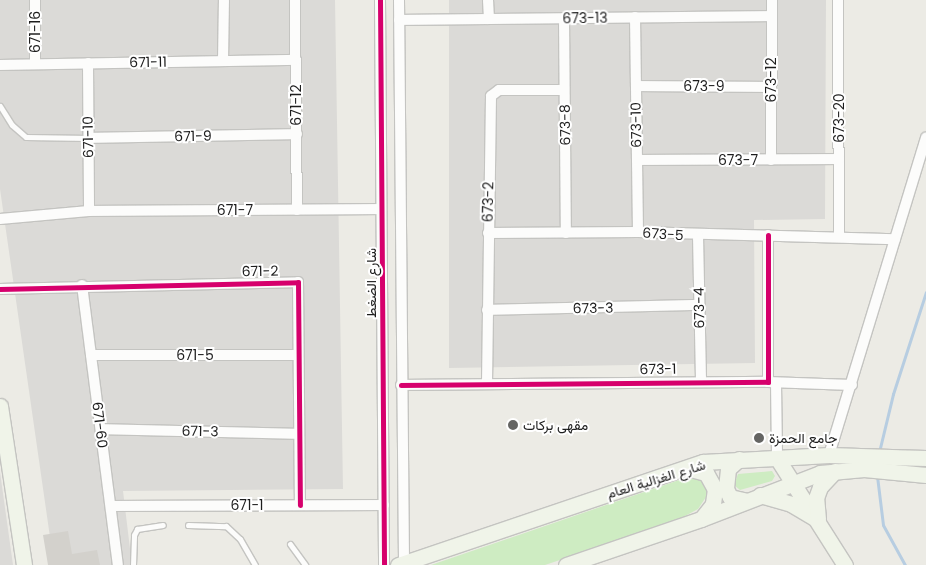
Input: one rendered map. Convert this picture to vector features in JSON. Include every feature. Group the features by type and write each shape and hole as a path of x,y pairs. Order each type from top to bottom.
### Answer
{"main road":[{"path":"0,406 24,565"},
{"name":"شارع الغزالية العام","path":"401,564 703,462 829,455 926,458"},
{"path":"777,458 844,565"},
{"path":"739,459 728,469 726,489 730,497 753,498 791,504 818,521"},
{"path":"683,468 706,473 715,489 714,504 702,519"},
{"path":"566,565 702,519 792,483 835,471 882,470 926,475"},
{"path":"818,521 816,498 823,483 835,471"}],"street":[{"name":"671-16","path":"35,0 35,64"},
{"path":"223,61 224,0"},
{"name":"671-12","path":"295,0 297,210"},
{"name":"شارع الضغط","path":"380,0 384,565"},
{"path":"399,0 401,564"},
{"path":"488,0 488,19"},
{"name":"673-12","path":"771,160 772,0"},
{"name":"673-20","path":"838,0 839,236"},
{"name":"673-13","path":"399,20 772,16"},
{"name":"673-10","path":"635,17 638,232"},
{"name":"673-8","path":"564,18 566,232"},
{"name":"671-11","path":"0,65 296,60"},
{"name":"671-10","path":"88,63 89,212"},
{"name":"673-9","path":"636,86 771,87"},
{"name":"673-2","path":"487,383 491,96 499,90 564,90"},
{"name":"671-9","path":"88,138 296,134"},
{"path":"829,455 852,385 926,138"},
{"name":"673-7","path":"637,160 839,159"},
{"name":"671-7","path":"0,219 89,212 381,209"},
{"name":"673-5","path":"488,233 638,232 698,236 839,236 895,239"},
{"path":"768,235 772,382 777,458"},
{"name":"673-4","path":"698,236 701,380"},
{"name":"671-2","path":"0,289 82,285 298,282 300,505"},
{"name":"671-60","path":"82,285 118,565"},
{"name":"673-3","path":"488,310 698,306"},
{"path":"382,312 401,312"},
{"name":"671-5","path":"91,355 298,355"},
{"name":"673-1","path":"401,384 701,380 852,385"},
{"name":"671-3","path":"101,429 299,434"},
{"name":"671-1","path":"111,506 384,505"}],"lane":[{"path":"0,106 12,125 26,137 88,138"},
{"path":"132,565 134,534 137,529 164,525"},
{"path":"188,525 226,526 240,539 256,565"},
{"path":"290,544 305,565"}],"shaded area":[{"path":"0,0 335,0 343,489 123,491 132,565 54,565 0,189"},
{"path":"449,0 826,0 825,219 754,220 755,363 449,368"},
{"path":"0,472 13,565 0,565"}],"green space":[{"path":"772,471 775,476 772,481 740,490 734,485 738,474"},
{"path":"685,478 700,479 707,484 708,494 698,509 674,522 545,565 431,565"}],"building":[{"path":"68,531 72,554 97,550 100,565 48,565 43,535"}],"waterway":[{"path":"879,452 893,394 926,292"},
{"path":"877,476 883,525 905,565"}],"cycle path":[{"path":"380,0 384,565"},
{"path":"401,385 768,382 768,235"},
{"path":"0,289 298,282 300,505"}],"place":[{"name":"مقهى بركات","path":"513,425"},
{"name":"جامع الحمزة","path":"759,438"}]}
